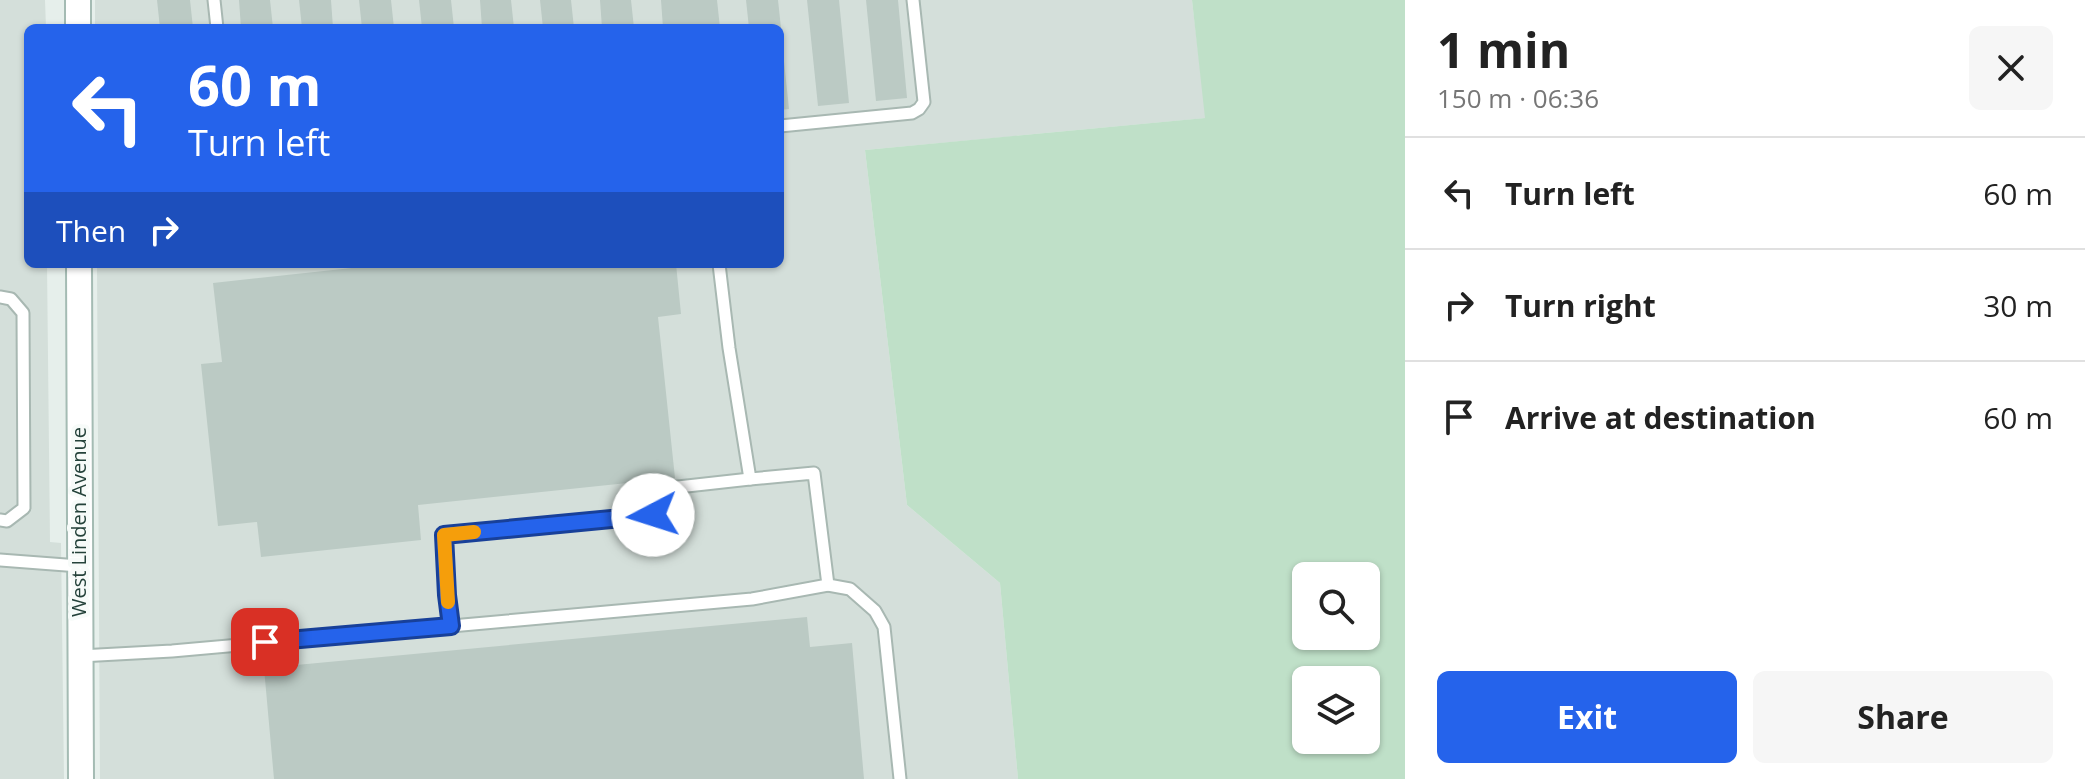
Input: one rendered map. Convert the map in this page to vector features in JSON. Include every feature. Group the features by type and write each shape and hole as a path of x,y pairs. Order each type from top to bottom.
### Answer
{"main road":[{"path":"78,0 78,24"},
{"name":"West Linden Avenue","path":"79,268 81,779"}],"lane":[{"path":"214,0 217,24"},
{"path":"784,126 912,113 919,109 924,102 913,0"},
{"path":"719,268 750,479"},
{"path":"0,297 11,299 23,313 24,508 7,521 0,520"},
{"path":"451,626 444,535 653,515 651,490 750,479 814,473 828,585"},
{"path":"0,560 79,566"},
{"path":"80,656 172,651 752,599 828,585 850,589 875,611 884,627 900,779"}],"shaded area":[{"path":"0,0 45,0 46,24 24,24 24,268 47,268 50,542 61,543 64,779 0,779"},
{"path":"95,0 1192,0 1206,118 865,150 907,505 1000,583 1018,779 100,779 97,268 784,268 784,24 95,24"}],"green space":[{"path":"1192,0 1405,0 1405,779 1018,779 1000,583 907,505 865,150 1205,118"}],"building":[{"path":"157,0 190,0 193,24 160,24"},
{"path":"239,0 270,0 273,24 241,24"},
{"path":"299,0 331,0 333,24 302,24"},
{"path":"359,0 391,0 394,24 362,24"},
{"path":"419,0 451,0 454,24 422,24"},
{"path":"480,0 511,0 514,24 482,24"},
{"path":"540,0 571,0 574,24 543,24"},
{"path":"600,0 631,0 634,24 602,24"},
{"path":"661,0 717,0 720,24 663,24"},
{"path":"746,0 778,0 781,24 749,24"},
{"path":"807,0 839,0 849,103 818,106"},
{"path":"866,0 898,0 907,98 876,101"},
{"path":"784,61 789,109 784,110"},
{"path":"352,268 676,268 681,314 658,317 675,478 418,505 421,540 261,557 257,522 218,526 201,364 222,362 213,283"},
{"path":"807,617 810,647 852,643 864,779 274,779 264,668"}],"slow traffic":[{"path":"448,602 444,535 474,532"}],"route":[{"path":"265,642 451,626 444,535 653,515"}]}
